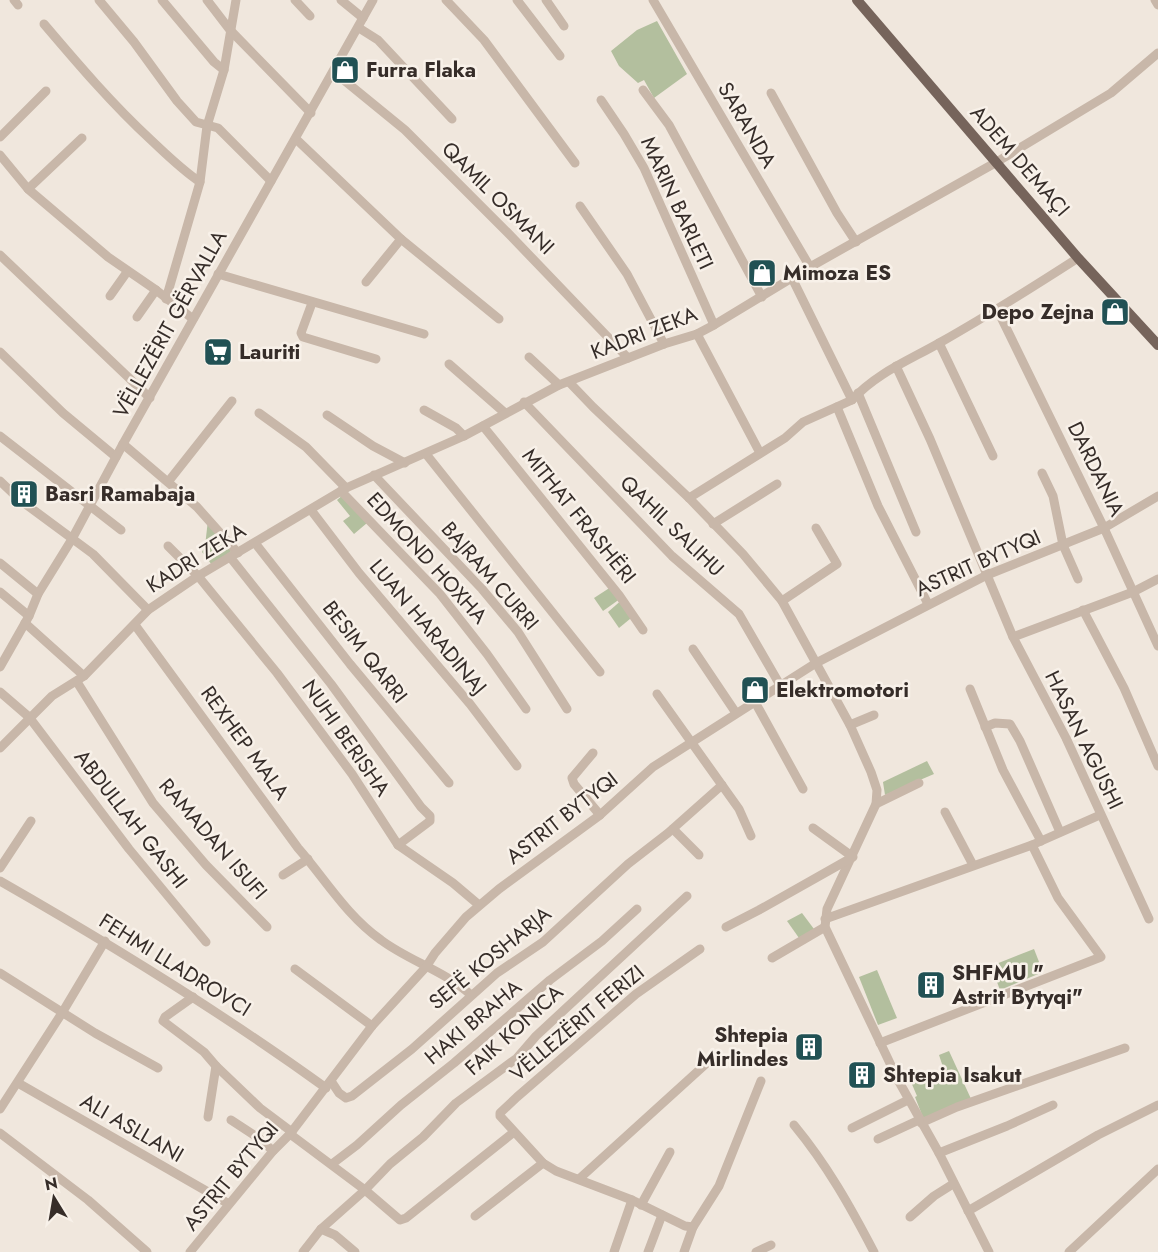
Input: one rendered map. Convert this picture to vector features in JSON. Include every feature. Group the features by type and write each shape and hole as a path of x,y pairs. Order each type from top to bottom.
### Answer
{"main road":[{"name":"ADEM DEMAÇI","path":"857,0 995,163 1158,345"}],"street":[{"path":"99,0 134,42 177,101 196,122 218,128 271,182"},
{"path":"162,0 214,62 224,70"},
{"path":"207,0 230,30 310,113"},
{"path":"166,299 200,182 207,126 224,70 236,0"},
{"path":"295,0 310,16"},
{"path":"341,0 363,18"},
{"name":"VËLLEZËRIT GËRVALLA","path":"2,660 27,620 38,594 72,539 116,456 373,0"},
{"path":"446,0 484,40 574,163"},
{"path":"517,0 560,56"},
{"path":"546,0 564,26"},
{"name":"SARANDA","path":"653,0 810,267"},
{"path":"1155,0 1158,4"},
{"path":"44,24 95,83 141,131 184,172 200,182"},
{"path":"359,28 378,40 452,119"},
{"name":"KADRI ZEKA","path":"0,748 52,696 80,679 135,625 147,610 198,576 344,490 464,436 559,385 714,326 810,267 995,163 1111,93 1158,53"},
{"name":"QAMIL OSMANI","path":"334,72 405,130 628,358"},
{"path":"643,90 669,125 762,297"},
{"path":"0,137 46,91"},
{"path":"771,93 837,213 856,242"},
{"name":"MARIN BARLETI","path":"601,100 644,168 714,326"},
{"path":"28,189 82,138"},
{"path":"296,139 401,239 499,319"},
{"path":"0,155 28,189 127,272 156,290 193,319"},
{"path":"580,206 627,274 664,344"},
{"path":"366,282 401,239"},
{"path":"0,255 150,398"},
{"path":"689,498 785,438 803,422 855,397 896,366 939,344 1078,258"},
{"path":"110,296 127,272"},
{"path":"218,274 424,334"},
{"path":"792,278 813,323 855,397 916,532"},
{"path":"136,317 156,290"},
{"path":"312,303 301,333 303,337 376,359"},
{"name":"DARDANIA","path":"997,309 1104,528 1158,646"},
{"path":"697,334 760,453"},
{"path":"939,344 993,456"},
{"path":"0,352 63,413 116,456"},
{"path":"530,357 559,385"},
{"path":"449,364 505,413"},
{"name":"HASAN AGUSHI","path":"896,366 930,439 1014,637 1066,738 1149,919"},
{"path":"569,382 689,498 743,554 782,601 850,725 872,772 877,790 876,804 827,909 825,923 908,1100 939,1153 989,1252"},
{"path":"168,482 232,401"},
{"name":"QAHIL SALIHU","path":"524,402 672,556 739,614 780,685"},
{"path":"837,407 878,506 928,604"},
{"path":"424,410 464,436"},
{"path":"259,413 306,447 344,490"},
{"path":"327,415 373,446 405,463"},
{"name":"MITHAT FRASHËRI","path":"483,426 620,595 644,630"},
{"path":"0,436 121,530"},
{"path":"123,444 197,507 430,816 430,821 398,845"},
{"path":"426,454 600,672"},
{"name":"ASTRIT BYTYQI","path":"1042,473 1053,496 1063,545 1078,579"},
{"name":"BAJRAM CURRI","path":"374,475 482,589 518,632 567,708"},
{"path":"0,481 20,500 93,555 147,610"},
{"path":"713,524 777,484"},
{"name":"EDMOND HOXHA","path":"344,490 440,594 526,709"},
{"name":"ASTRIT BYTYQI","path":"190,1252 273,1151 291,1133 372,1026 479,905 600,815 653,767 816,663 987,575 1104,528 1158,496"},
{"name":"LUAN HARADINAJ","path":"311,510 359,573 470,704 517,766"},
{"path":"782,601 837,564 816,528"},
{"name":"BESIM QARRI","path":"255,543 350,664 449,783"},
{"name":"NUHI BERISHA","path":"168,546 198,576 277,673 326,739 398,845 453,883 479,905"},
{"path":"0,563 38,594"},
{"path":"1014,637 1133,592 1158,579"},
{"name":"RAMADAN ISUFI","path":"0,592 80,679 153,803 206,865 267,927"},
{"path":"1083,610 1124,688 1158,766"},
{"name":"REXHEP MALA","path":"135,625 328,887 356,920 382,941 435,970 471,995"},
{"path":"693,649 736,713"},
{"path":"880,1043 1101,957 1058,898 970,689"},
{"name":"ABDULLAH GASHI","path":"0,692 29,717 129,849 206,942"},
{"path":"657,694 739,809 752,836"},
{"path":"755,702 803,789"},
{"path":"850,725 874,715"},
{"path":"986,726 995,723 1010,724 1020,741 1060,832"},
{"path":"593,753 572,778 574,784 600,815"},
{"path":"876,804 919,783"},
{"name":"SEFË KOSHARJA","path":"328,1085 346,1098 352,1096 412,1049 497,973 543,942 628,864 673,829 722,785"},
{"path":"945,812 973,865"},
{"path":"772,958 825,923 1036,843 1100,815"},
{"path":"0,868 31,821"},
{"path":"813,828 853,857"},
{"path":"673,829 699,855"},
{"path":"726,927 853,857"},
{"path":"283,875 308,859"},
{"name":"FEHMI LLADROVCI","path":"0,881 105,941 328,1085"},
{"name":"FAIK KONICA","path":"303,1252 321,1229 390,1164 423,1137 456,1103 517,1058 536,1036 687,896"},
{"name":"HAKI BRAHA","path":"332,1164 550,980 602,941 637,909"},
{"path":"0,1108 18,1083 105,941"},
{"name":"VËLLEZËRIT FERIZI","path":"514,1132 500,1113 636,994 699,949"},
{"path":"295,969 372,1026"},
{"path":"0,973 62,1013 158,1068"},
{"path":"193,997 165,1017 163,1021 204,1052 260,1108 400,1220 406,1218 514,1132 543,1162 556,1171 636,1202 685,1226 693,1227"},
{"path":"878,1139 957,1107 1125,1048"},
{"path":"579,1179 708,1062"},
{"path":"208,1117 216,1066"},
{"path":"684,1252 693,1227 719,1186 761,1081"},
{"name":"ALI ASLLANI","path":"18,1083 229,1204"},
{"path":"852,1128 908,1100"},
{"path":"939,1153 1053,1105"},
{"path":"968,1211 1098,1135 1158,1105"},
{"path":"231,1120 260,1139 273,1151"},
{"path":"794,1125 819,1155 874,1252"},
{"path":"0,1133 88,1200 147,1252"},
{"path":"614,1252 636,1202 670,1152"},
{"path":"475,1216 543,1162"},
{"path":"1069,1252 1158,1169"},
{"path":"910,1217 933,1196 953,1184"},
{"path":"648,1252 662,1215"},
{"path":"321,1229 335,1235 355,1252"},
{"path":"756,1252 771,1245"}],"green space":[{"path":"657,21 687,74 654,98 644,80 638,83 619,66 611,51 637,30"},
{"path":"344,494 367,523 354,534 343,521 350,516 337,500"},
{"path":"208,520 233,550 212,565 202,552 205,546"},
{"path":"614,585 624,596 603,611 594,598"},
{"path":"624,598 636,614 619,628 608,612"},
{"path":"927,761 934,774 885,795 883,782"},
{"path":"802,913 814,929 799,938 787,921"},
{"path":"1034,949 1043,972 1000,990 991,966"},
{"path":"877,970 897,1018 878,1025 859,977"},
{"path":"949,1051 972,1101 924,1120 911,1082 944,1070 939,1055"}],"place":[{"name":"Furra Flaka","path":"345,70"},
{"name":"Mimoza ES","path":"762,273"},
{"name":"Depo Zejna","path":"1115,312"},
{"name":"Lauriti","path":"218,352"},
{"name":"Basri Ramabaja","path":"24,494"},
{"name":"Elektromotori","path":"755,690"},
{"name":"SHFMU \" Astrit Bytyqi\"","path":"931,985"},
{"name":"Shtepia Mirlindes","path":"809,1047"},
{"name":"Shtepia Isakut","path":"862,1075"}]}
